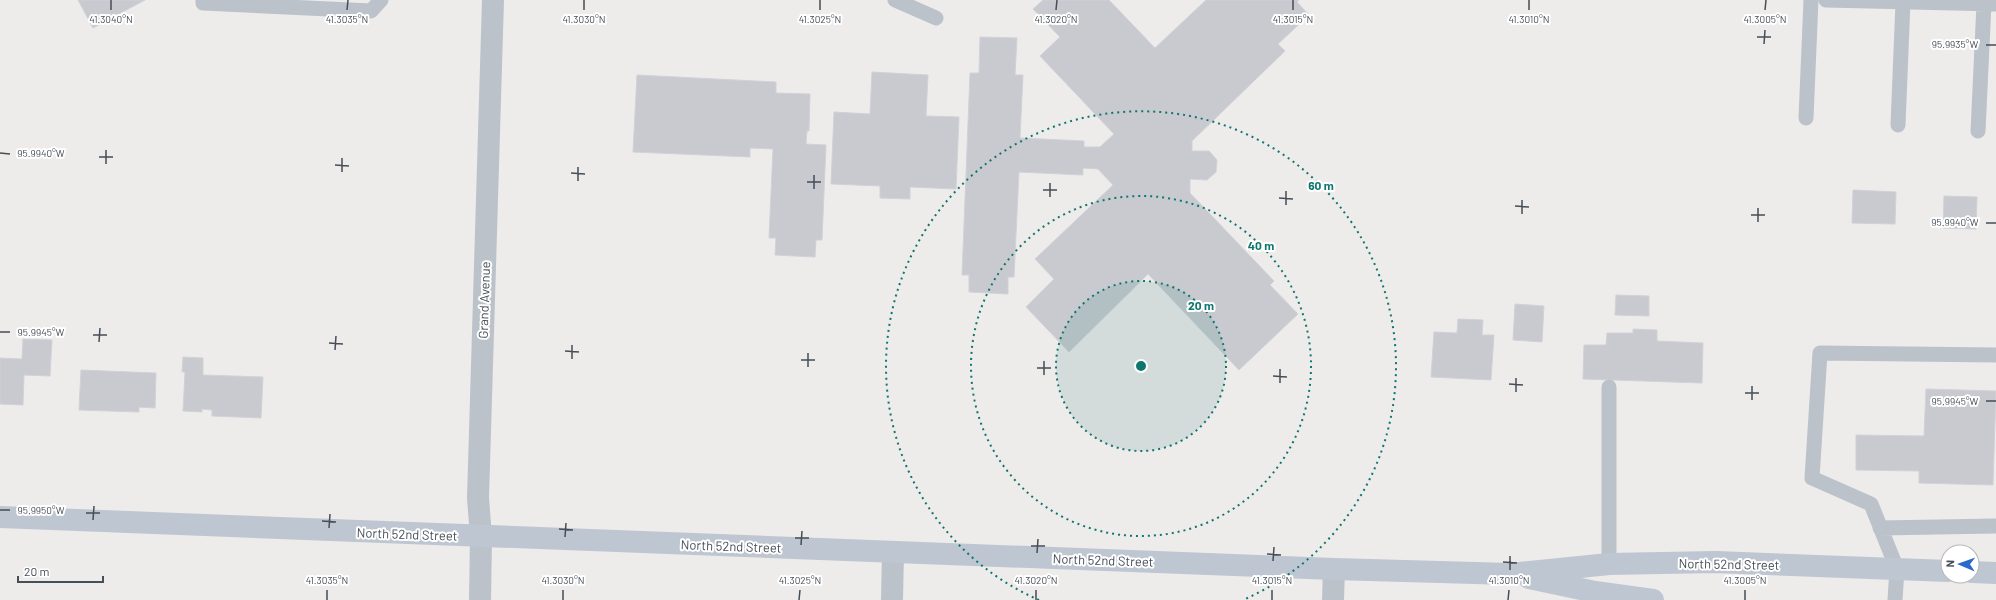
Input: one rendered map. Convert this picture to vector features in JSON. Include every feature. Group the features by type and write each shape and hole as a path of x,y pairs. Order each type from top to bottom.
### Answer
{"main road":[{"name":"North 52nd Street","path":"0,517 481,537 1334,569 1510,574 1610,564 1716,562 1940,571"},
{"path":"1980,572 1996,573"},
{"name":"North 52nd Street","path":"1510,574 1595,592 1653,600"}],"street":[{"name":"Grand Avenue","path":"480,600 481,537 478,498 493,0"},
{"path":"892,600 893,552"},
{"path":"1333,600 1334,569"}],"lane":[{"path":"203,0 203,3 371,11 381,0"},
{"path":"895,0 936,18"},
{"path":"1806,118 1811,0"},
{"path":"1826,0 1990,4 1978,131"},
{"path":"1898,124 1903,2"},
{"path":"1895,600 1897,569 1871,504 1812,478 1820,354 1996,355"},
{"path":"1610,387 1610,564"},
{"path":"1880,528 1996,526"}],"building":[{"path":"78,0 145,0 93,28"},
{"path":"1043,0 1109,0 1155,48 1206,0 1299,0 1297,2 1309,15 1278,44 1285,51 1192,141 1192,151 1209,151 1217,160 1216,172 1207,180 1190,179 1190,193 1274,281 1270,285 1298,314 1239,370 1148,274 1069,352 1026,307 1054,279 1035,259 1113,185 1098,169 1083,168 1083,175 1019,172 1014,277 1008,277 1008,294 969,292 969,275 962,275 970,73 979,73 980,37 1017,38 1015,75 1023,75 1020,138 1084,141 1084,147 1100,147 1114,134 1040,56 1060,37 1033,9"},
{"path":"872,72 928,75 926,116 959,117 956,189 910,187 910,199 880,198 880,186 831,184 834,112 870,114"},
{"path":"637,75 776,82 776,93 810,94 809,131 807,131 806,144 826,145 822,240 816,240 815,257 775,255 776,238 769,238 773,149 750,148 750,157 633,152"},
{"path":"1853,190 1896,192 1895,224 1852,223"},
{"path":"1944,196 1977,197 1976,229 1943,228"},
{"path":"1616,295 1649,296 1649,316 1615,315"},
{"path":"1515,304 1544,306 1542,342 1513,340"},
{"path":"1458,319 1483,320 1482,335 1494,335 1491,380 1431,377 1434,332 1457,333"},
{"path":"1633,329 1657,330 1657,341 1703,343 1702,383 1583,379 1584,345 1606,345 1607,333 1633,333"},
{"path":"23,339 52,340 50,376 24,375 23,405 0,404 0,358 22,359"},
{"path":"183,357 203,358 203,375 263,377 261,418 212,416 212,410 202,409 202,412 183,411 185,372 182,372"},
{"path":"81,370 156,373 155,408 139,407 139,412 79,410"},
{"path":"1926,389 1996,391 1993,485 1919,483 1919,471 1856,470 1856,435 1924,436"}]}
